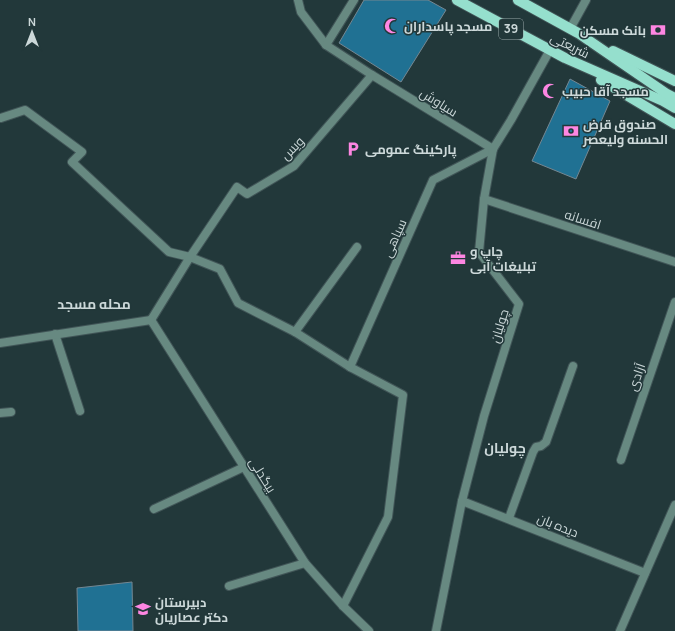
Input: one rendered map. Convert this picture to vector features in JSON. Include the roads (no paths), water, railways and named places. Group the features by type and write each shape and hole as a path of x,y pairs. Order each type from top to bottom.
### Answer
{"main road":[{"name":"شریعتی","path":"457,0 565,58 675,108"},
{"name":"شریعتی","path":"518,0 574,31 675,98"},
{"path":"574,31 675,81"},
{"path":"565,58 675,124"}],"lane":[{"path":"298,0 301,12 326,45 372,75"},
{"path":"326,45 354,0"},
{"path":"574,31 586,0"},
{"name":"چولیان","path":"436,631 462,501 484,416 519,304 479,252 484,199 493,150 550,50"},
{"name":"سیاوش","path":"372,75 493,150"},
{"name":"ویس","path":"190,257 237,187 247,194 294,166 372,75"},
{"path":"0,118 25,110 82,152 72,162 169,252 190,257 220,269 238,303 296,332 350,367 403,395 388,517 343,606"},
{"name":"سپاهی","path":"350,367 432,180 493,150"},
{"name":"افسانه","path":"484,199 675,262"},
{"path":"296,332 357,247"},
{"path":"0,343 151,320 190,257"},
{"name":"آزادی","path":"621,460 675,302"},
{"name":"بیگدلی","path":"151,320 305,563 343,606 370,631"},
{"path":"55,334 80,411"},
{"path":"509,518 533,452 536,446 541,446 546,442 573,366"},
{"path":"0,413 11,412"},
{"path":"154,509 244,467"},
{"name":"دیده بان","path":"462,501 509,518 645,573"},
{"path":"620,631 675,505"},
{"path":"229,586 305,563"}],"place":[{"name":"مسجد پاسداران","path":"392,26"},
{"name":"بانک مسکن","path":"658,30"},
{"name":"مسجد آقا حبیب","path":"550,91"},
{"name":"صندوق قرض الحسنه ولیعصر","path":"571,131"},
{"name":"پارکینگ عمومی","path":"353,149"},
{"name":"چاپ و تبلیغات آبی","path":"458,258"},
{"name":"دبیرستان دکتر عصاریان","path":"143,609"}],"district":[{"name":"محله مسجد","path":"94,304"},
{"name":"چولیان","path":"505,448"}]}
